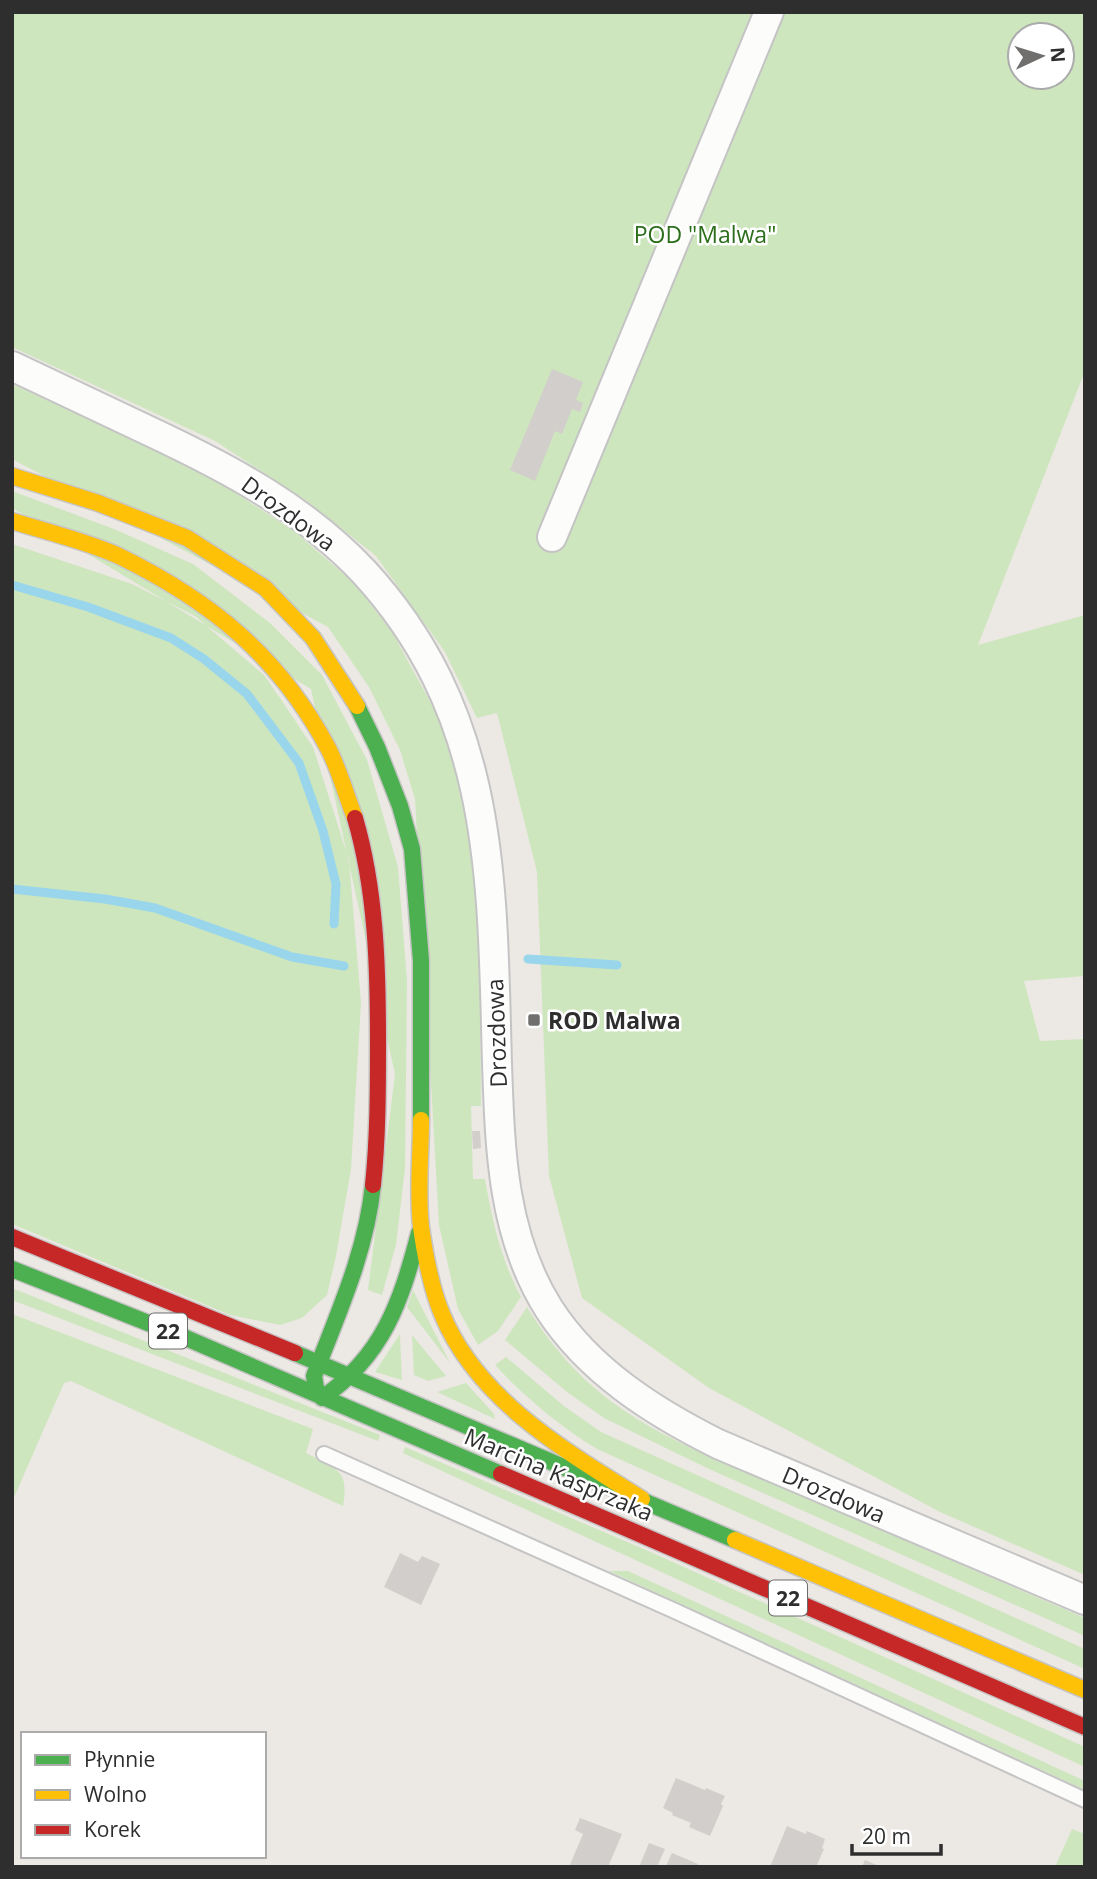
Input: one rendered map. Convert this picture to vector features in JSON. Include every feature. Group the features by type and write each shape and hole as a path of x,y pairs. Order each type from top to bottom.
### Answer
{"main road":[{"path":"12,476 98,503 187,538 265,587 313,638 354,697 400,806 413,861 421,961 421,1225 430,1275 443,1316 463,1353 487,1385 563,1450 642,1499"},
{"path":"12,522 117,555 192,597 245,637 294,691 329,750 356,820 371,892 378,985 378,1134 371,1206 359,1261 314,1376 316,1388 322,1398 335,1391 351,1376 376,1346 394,1313 411,1268 421,1225"},
{"name":"Marcina Kasprzaka","path":"12,1237 318,1362 1085,1690"},
{"name":"Marcina Kasprzaka","path":"12,1269 186,1338 1085,1727"}],"street":[{"path":"552,537 769,12"},
{"name":"Drozdowa","path":"12,366 210,460 250,481 289,507 326,536 364,573 399,616 429,663 452,709 471,764 483,822 491,892 504,1186 522,1253 543,1297 566,1332 609,1376 687,1429 1085,1600"}],"lane":[{"path":"324,1454 688,1616 1085,1800"}],"green space":[{"name":"POD \"Malwa\"","path":"12,12 1085,12 1085,371 978,645 1085,615 1085,976 1024,981 1040,1041 1085,1039 1085,1575 940,1512 709,1388 582,1298 549,1176 537,872 497,713 477,718 445,652 376,556 307,501 215,441 12,347"},
{"path":"12,384 208,475 294,531 354,583 392,632 432,705 461,777 475,862 481,1106 471,1106 473,1179 485,1179 498,1240 521,1297 498,1331 478,1345 458,1309 439,1225 415,799 400,750 369,687 328,627 12,459"},
{"path":"12,491 114,529 193,564 270,623 322,675 367,760 398,867 407,981 405,1168 396,1245 382,1295 368,1290 395,1074 311,689 12,508"},
{"path":"12,544 132,584 195,616 265,676 313,747 349,860 361,1003 351,1169 336,1256 327,1295 302,1318 280,1325 230,1315 12,1224"},
{"path":"12,1288 380,1435 378,1441 12,1300"},
{"path":"413,1290 450,1363 407,1307"},
{"path":"527,1307 567,1361 611,1401 636,1418 722,1462 1085,1618 1085,1636 709,1469 604,1418 567,1392 505,1340"},
{"path":"12,1314 313,1429 306,1453 338,1471 344,1484 343,1506 71,1381 64,1383 12,1502"},
{"path":"400,1334 402,1380 375,1372"},
{"path":"412,1335 446,1376 428,1381 414,1375"},
{"path":"506,1357 564,1406 601,1432 1085,1649 1085,1669 597,1449 556,1421 506,1377 495,1365"},
{"path":"466,1383 494,1414 495,1419 437,1392"},
{"path":"405,1447 646,1550 1085,1747 1085,1767 403,1453"},
{"path":"609,1571 628,1571 1085,1781 1085,1790"},
{"path":"1072,1829 1085,1834 1085,1867 1055,1867"}],"building":[{"path":"552,369 583,382 576,400 583,403 580,412 572,409 562,434 555,431 535,481 510,470"},
{"path":"472,1131 480,1131 481,1148 473,1149"},
{"path":"400,1553 418,1562 422,1556 440,1564 421,1605 384,1587"},
{"path":"676,1778 725,1796 710,1836 689,1827 691,1823 663,1808"},
{"path":"580,1818 622,1834 608,1867 569,1867 583,1834 575,1830"},
{"path":"787,1826 825,1839 824,1849 816,1867 770,1867"},
{"path":"649,1843 665,1849 657,1867 639,1867"},
{"path":"672,1853 698,1864 697,1867 666,1866"},
{"path":"865,1860 881,1867 862,1867"}],"waterway":[{"path":"12,585 88,607 171,638 204,659 247,694 299,763 323,831 336,884 334,924"},
{"path":"12,889 105,899 155,908 292,957 344,966"},
{"path":"528,959 617,965"}],"traffic: fast":[{"path":"357,706 377,747 400,806 412,849 421,961 421,1120"},
{"path":"373,1185 358,1259 314,1376 316,1388 322,1398 360,1364 387,1326 405,1282 419,1233"},
{"path":"12,1269 186,1338 501,1474"},
{"path":"295,1353 735,1540"}],"traffic: slow":[{"path":"12,476 98,503 187,538 265,588 313,638 357,706"},
{"path":"12,521 80,541 119,556 184,592 240,634 265,659 309,715 332,756 355,818"},
{"path":"421,1120 421,1227 435,1293 458,1345 477,1373 527,1421 642,1499"},
{"path":"735,1540 1085,1690"}],"traffic: jam":[{"path":"355,818 372,900 376,956 378,1095 373,1185"},
{"path":"12,1237 295,1353"},
{"path":"501,1474 1085,1727"}],"place":[{"name":"ROD Malwa","path":"534,1020"}]}
